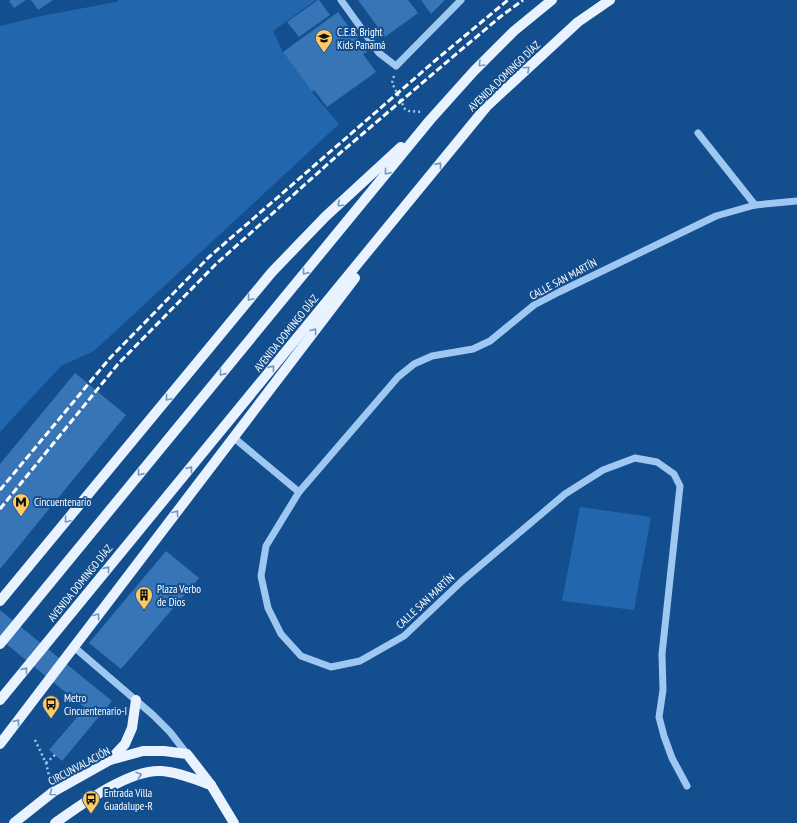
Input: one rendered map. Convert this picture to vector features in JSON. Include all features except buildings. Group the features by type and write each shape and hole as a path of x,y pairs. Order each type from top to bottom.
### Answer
{"main road":[{"name":"AVENIDA DOMINGO DÍAZ","path":"0,644 430,120 474,71 514,31 552,0"},
{"name":"AVENIDA DOMINGO DÍAZ","path":"0,700 487,106 578,22 610,0"},
{"path":"0,601 272,272 325,217 430,120"},
{"path":"0,744 341,297 415,195"},
{"path":"110,760 125,744 132,728 136,700"},
{"name":"CIRCUNVALACIÓN","path":"14,823 53,792 110,760 143,751 164,751 187,754"},
{"path":"187,754 211,785 234,823"},
{"path":"55,823 111,787 140,773 159,771 180,774 211,785"}],"street":[{"path":"341,0 379,53 396,66 461,0"},
{"path":"698,133 755,204"},
{"name":"CALLE SAN MARTÍN","path":"686,786 672,758 659,717 663,690 662,654 680,486 674,474 657,462 635,458 603,470 565,494 462,581 404,636 360,661 331,666 301,656 281,634 268,608 261,576 266,546 299,492 398,377 414,364 432,356 474,349 490,341 534,305 716,216 755,204 797,201"},
{"path":"234,437 299,492"},
{"path":"74,647 136,700 170,732 187,754"}],"path":[{"path":"392,83 405,109"},
{"path":"35,740 46,763 55,755"}],"shaded area":[{"path":"119,0 316,0 273,31 283,52 312,92 339,124 94,351 61,366 0,432 0,26 41,16 116,2"},
{"path":"580,507 651,517 634,610 562,601"}],"railway":[{"path":"0,490 110,358 209,257 437,59 508,0"},
{"path":"0,509 118,364 216,264 339,154 500,17 523,0"}],"place":[{"name":"C.E.B. Bright Kids Panamá","path":"324,53"},
{"name":"Cincuentenario","path":"21,517"},
{"name":"Plaza Verbo de Dios","path":"144,610"},
{"name":"Metro Cincuentenario-I","path":"51,719"},
{"name":"Entrada Villa Guadalupe-R","path":"91,814"}]}
